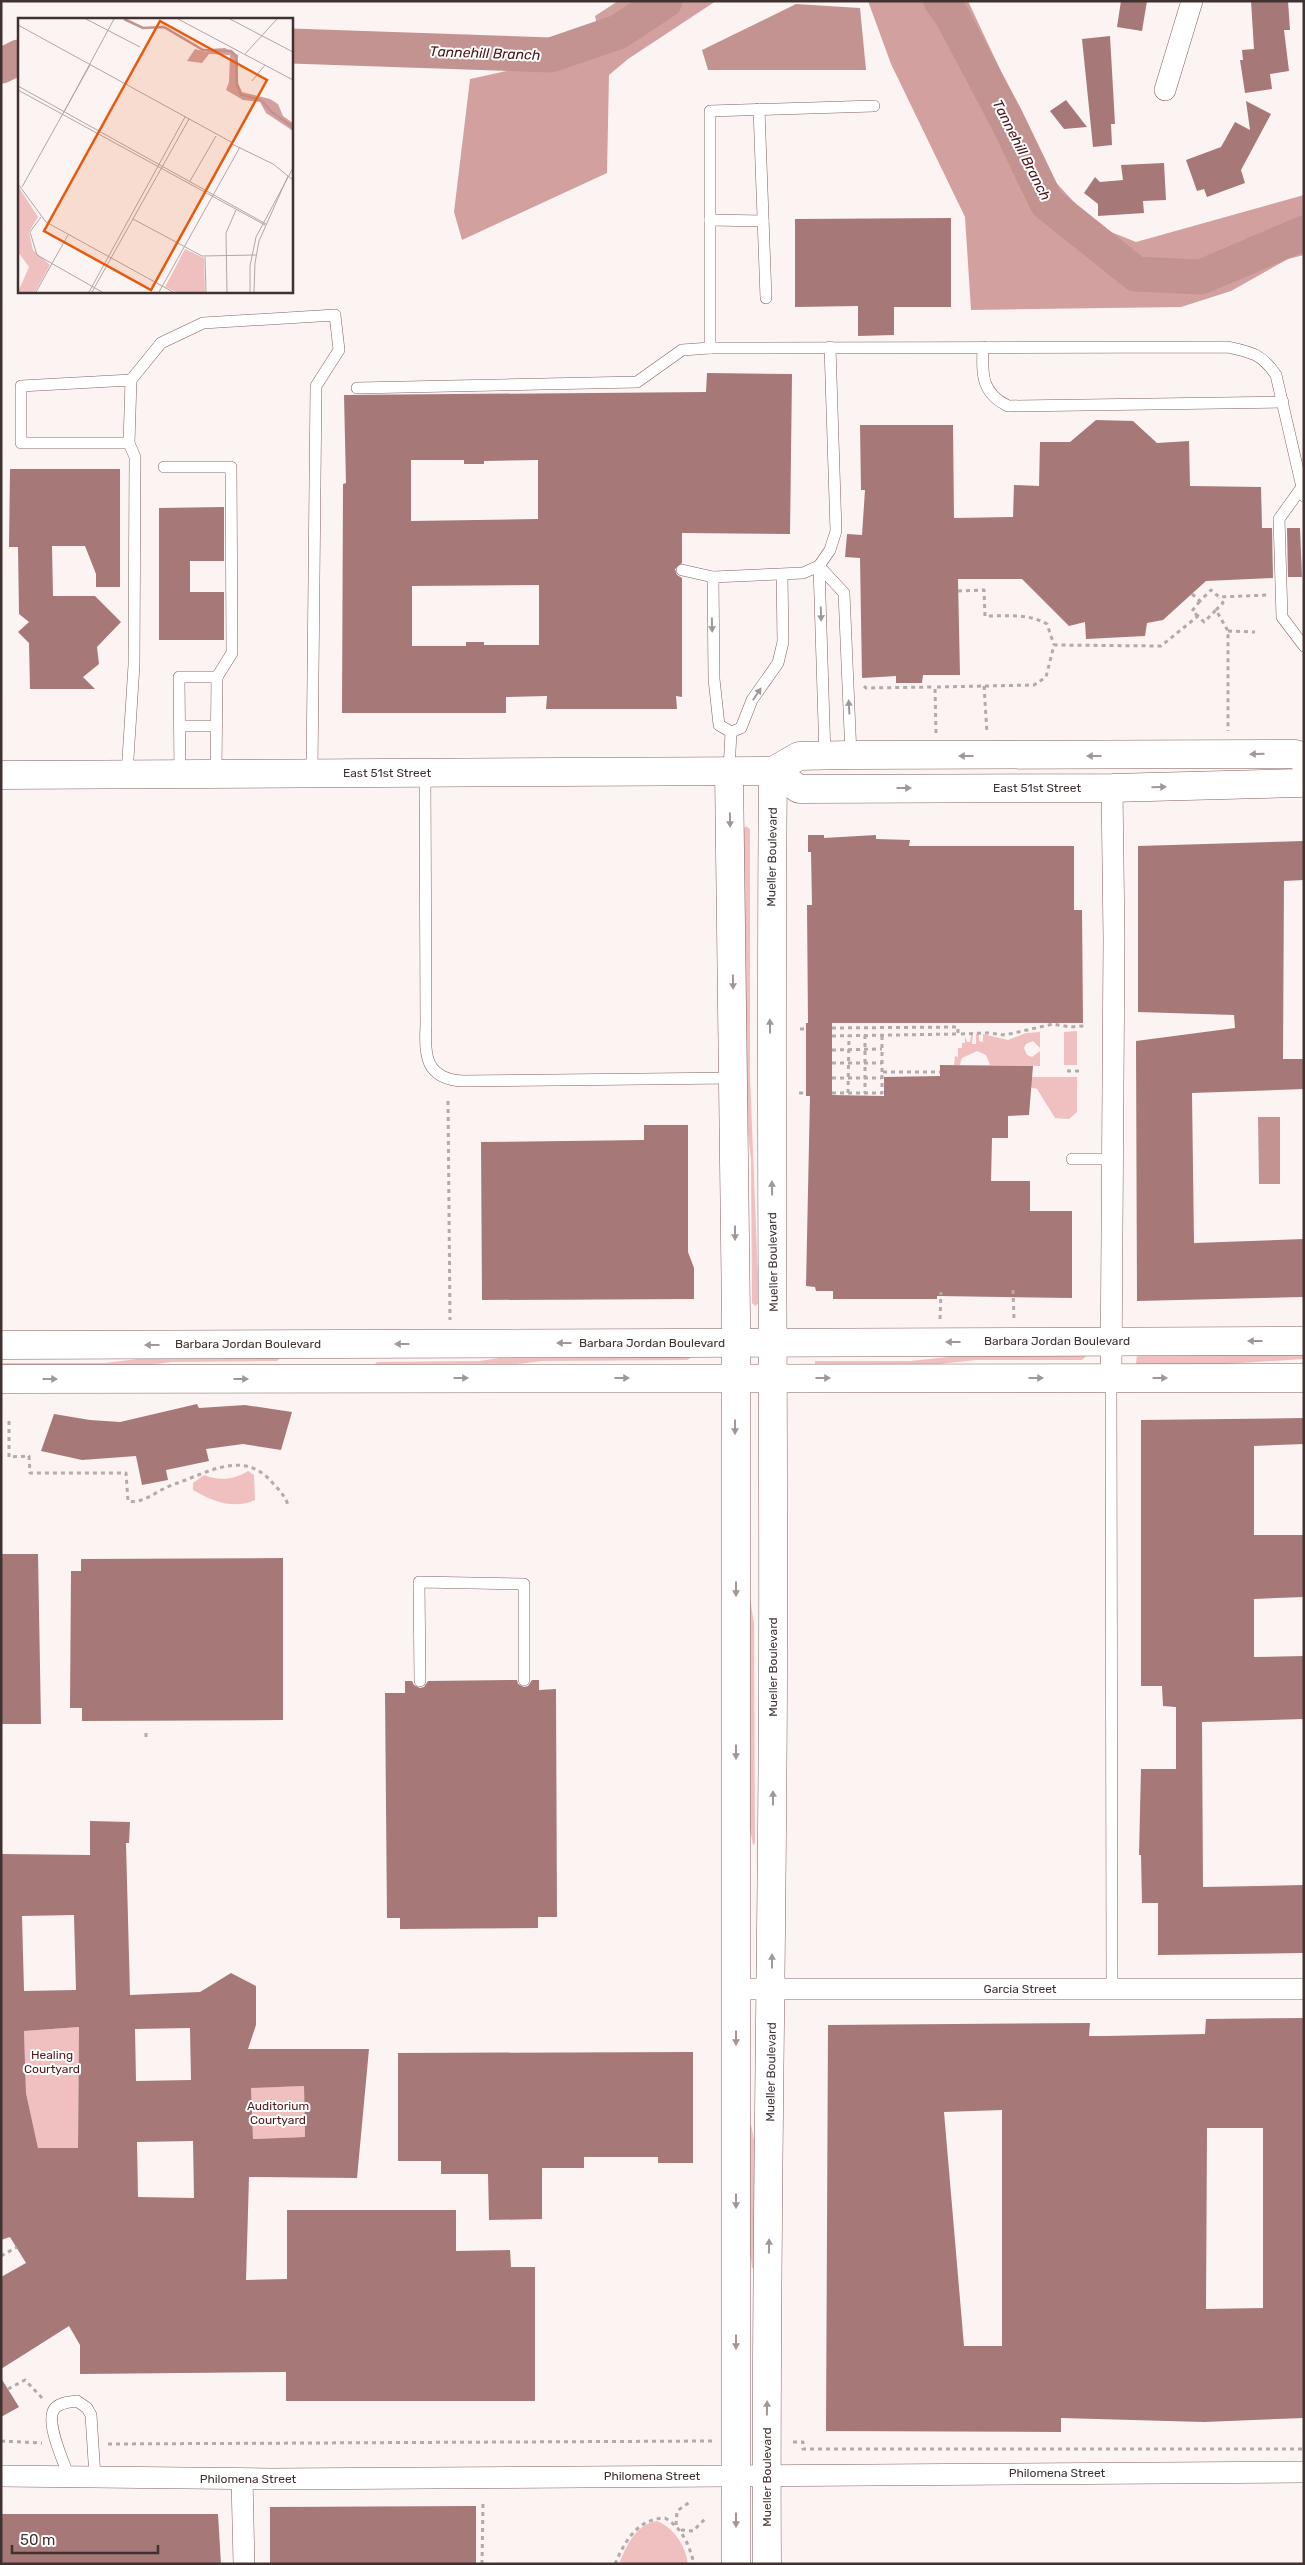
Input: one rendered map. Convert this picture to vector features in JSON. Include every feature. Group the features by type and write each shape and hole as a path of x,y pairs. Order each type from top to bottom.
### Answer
{"street":[{"path":"1165,90 1192,1"},
{"name":"East 51st Street","path":"1,775 773,771 799,756 1296,754 1304,760"},
{"path":"730,771 736,1342 736,2564"},
{"name":"East 51st Street","path":"773,771 799,788 1112,788 1300,783 1304,779"},
{"name":"Mueller Boulevard","path":"767,2564 766,2474 772,1990 774,1342 770,1002 773,771"},
{"path":"1111,1378 1111,1159 1114,959 1112,788"},
{"name":"Barbara Jordan Boulevard","path":"1,1345 1304,1340"},
{"path":"1,1379 1304,1378"},
{"name":"Garcia Street","path":"736,1989 1304,1989"},
{"name":"Philomena Street","path":"1,2476 242,2479 736,2476 766,2474 1304,2472"},
{"path":"242,2479 244,2564"}],"lane":[{"path":"710,348 710,111 874,106"},
{"path":"759,109 766,298"},
{"path":"710,220 763,221"},
{"path":"127,774 134,665 136,568 135,457 129,443 131,380 161,344 203,323 336,315 339,350 316,386 312,773"},
{"path":"357,388 637,382 682,350 710,348 1228,346 1248,351 1265,359 1276,375 1303,492 1279,520 1282,617 1304,646"},
{"path":"682,570 713,576 803,573 819,566 830,550 836,531 830,347"},
{"path":"983,347 982,376 998,401 1008,406 1283,402"},
{"path":"129,443 21,443 21,386 131,380"},
{"path":"164,467 230,467 232,653 218,677 216,774"},
{"path":"819,566 844,593 838,756"},
{"path":"819,566 838,756"},
{"path":"731,732 742,728 752,700 778,663 783,642 782,574"},
{"path":"713,576 714,669 719,725 731,732"},
{"path":"180,774 180,677 218,677"},
{"path":"180,726 216,726"},
{"path":"730,771 731,732"},
{"path":"425,772 426,1026 424,1050 426,1060 438,1074 452,1080 463,1081 734,1078"},
{"path":"1072,1159 1111,1159"},
{"path":"1111,1378 1112,1989"},
{"path":"420,1681 419,1582 524,1584 524,1680"},
{"path":"69,2477 50,2421 54,2409 62,2403 77,2401 87,2408 91,2415 95,2477"}],"path":[{"path":"860,683 866,688 1034,685 1046,677 1054,645 1047,624 1031,616 985,616 984,590 958,591"},
{"path":"1211,590 1219,597 1223,603 1204,622 1192,611 1211,590"},
{"path":"1192,594 1200,601"},
{"path":"1219,597 1281,595"},
{"path":"1216,610 1228,632 1228,734"},
{"path":"1054,645 1161,646 1198,616"},
{"path":"1228,632 1255,632"},
{"path":"984,686 987,734"},
{"path":"935,687 936,735"},
{"path":"832,1036 988,1033 1005,1035 1053,1024 1070,1027 1084,1026"},
{"path":"832,1028 958,1027 958,1034"},
{"path":"800,1029 806,1029"},
{"path":"865,1035 865,1093"},
{"path":"832,1093 882,1093 882,1035"},
{"path":"848,1093 849,1036"},
{"path":"832,1050 882,1050"},
{"path":"832,1063 882,1063"},
{"path":"1066,1071 1083,1071"},
{"path":"882,1072 940,1072"},
{"path":"832,1078 882,1078"},
{"path":"799,1093 806,1093"},
{"path":"448,1101 450,1320"},
{"path":"1013,1290 1014,1318"},
{"path":"940,1292 940,1319"},
{"path":"9,1421 9,1456 29,1456 30,1473 126,1473 128,1501 132,1502 144,1500 167,1486 210,1468 232,1464 246,1466 267,1477 286,1499 288,1505"},
{"path":"146,1730 146,1737"},
{"path":"1,2256 16,2247"},
{"path":"8,2390 25,2380 44,2400"},
{"path":"1,2441 57,2444"},
{"path":"93,2444 721,2442"},
{"path":"794,2442 803,2442 803,2449 1304,2448"},
{"path":"482,2502 482,2564"},
{"path":"676,2525 677,2511 690,2502"},
{"path":"680,2530 693,2531 707,2517"},
{"path":"615,2564 632,2533 644,2522 664,2518 676,2525 680,2530 688,2544 694,2564"}],"green space":[{"path":"746,826 750,829 750,1076 759,1303 755,1306 752,1303 751,1159 744,1096 743,829"},
{"path":"1077,1031 1077,1065 1064,1065 1064,1032"},
{"path":"1040,1032 1040,1048 1033,1041 1026,1044 1024,1048 1027,1055 1032,1057 1040,1051 1040,1066 990,1065 986,1055 977,1051 962,1058 960,1065 954,1065 955,1056 958,1057 958,1048 962,1048 962,1043 965,1043 965,1036 967,1042 970,1042 971,1035 973,1034 972,1044 976,1044 976,1034 979,1033 979,1041 983,1042 983,1034 1008,1040 1026,1033"},
{"path":"995,1077 1077,1077 1077,1112 1069,1119 1055,1118 1037,1089"},
{"path":"1304,1352 1304,1359 1211,1365 1136,1364 1137,1354"},
{"path":"977,1354 1086,1356 1082,1360 976,1360 910,1367 815,1368 815,1361 910,1361"},
{"path":"171,1355 281,1356 281,1358 277,1361 171,1362 126,1368 1,1370 1,1363 105,1363"},
{"path":"513,1356 692,1357 687,1360 543,1361 500,1366 373,1366 377,1362 479,1361"},
{"path":"248,1471 254,1475 255,1500 247,1503 223,1503 193,1490 193,1483 204,1475 226,1479"},
{"path":"747,1579 754,1624 755,1843 753,1845 745,1800"},
{"name":"Healing Courtyard","path":"79,2027 78,2148 38,2148 26,2093 24,2031"},
{"name":"Auditorium Courtyard","path":"304,2086 305,2137 253,2139 251,2088"},
{"path":"746,2125 751,2125 756,2150 756,2268 752,2268 747,2229"},
{"path":"657,2521 669,2528 678,2538 682,2544 688,2564 619,2564 629,2543 638,2531 643,2526"}],"shaded area":[{"path":"618,1 716,1 628,59 609,75 607,173 462,240 454,212 470,79 603,50 595,16"},
{"path":"868,1 968,1 1050,176 1096,226 1136,242 1304,195 1304,255 1288,259 1231,291 1181,307 971,310 965,217 891,64"},
{"path":"796,4 860,8 866,70 708,70 702,50"},
{"path":"1258,1117 1280,1117 1280,1184 1259,1184"}],"building":[{"path":"1121,1 1147,1 1142,31 1117,27"},
{"path":"1251,1 1288,1 1290,30 1284,30 1289,71 1270,74 1272,89 1245,93 1240,60 1243,60 1242,50 1254,49"},
{"path":"1110,36 1115,124 1111,124 1112,145 1093,147 1082,39"},
{"path":"1066,100 1087,127 1064,129 1050,111"},
{"path":"1246,101 1271,114 1241,170 1245,183 1207,197 1204,189 1197,191 1186,160 1221,147 1235,122 1250,130"},
{"path":"1164,163 1166,200 1143,201 1144,213 1098,216 1098,204 1084,193 1095,177 1100,182 1123,180 1121,165"},
{"path":"951,218 951,307 894,307 894,335 858,336 858,306 795,307 795,219"},
{"path":"707,373 792,374 790,534 682,533 682,563 675,569 677,575 682,578 682,697 676,696 677,709 546,709 547,696 506,697 506,713 342,713 343,484 346,483 344,395 706,392","holes":["411,460 464,460 464,464 484,464 484,461 538,460 538,519 411,521","539,585 539,645 484,645 484,642 466,642 466,646 412,646 412,586"]},
{"path":"1096,420 1133,421 1157,443 1189,441 1190,486 1261,487 1262,528 1272,528 1273,578 1206,581 1163,620 1147,623 1145,636 1086,639 1085,622 1069,626 1022,579 958,579 960,675 923,675 922,683 896,683 896,676 862,678 860,558 845,557 847,534 862,535 865,490 861,490 860,425 953,425 954,518 1013,517 1014,485 1039,486 1040,442 1070,442"},
{"path":"10,469 120,469 120,587 96,587 96,574 85,546 52,546 53,596 95,596 121,622 97,647 99,664 83,677 95,689 30,689 29,643 18,632 29,622 19,614 18,547 9,547"},
{"path":"224,507 224,561 190,561 190,592 224,592 224,640 159,640 159,508"},
{"path":"1287,528 1300,528 1302,577 1288,577"},
{"path":"808,835 824,835 824,838 876,835 876,839 910,840 909,846 1074,846 1074,910 1082,910 1083,1023 832,1023 832,1095 884,1096 884,1077 940,1076 940,1065 1033,1066 1029,1115 1008,1116 1008,1138 992,1138 991,1181 1030,1181 1030,1211 1072,1211 1072,1298 937,1296 937,1299 833,1299 833,1291 816,1291 815,1287 806,1286 810,1096 806,1096 806,1023 808,1023 807,905 812,905 811,852 808,852"},
{"path":"1304,841 1304,880 1284,881 1283,1059 1304,1059 1304,1089 1192,1093 1194,1243 1304,1239 1304,1297 1137,1301 1136,1041 1235,1028 1234,1015 1138,1012 1138,846"},
{"path":"644,1125 688,1125 688,1252 694,1268 694,1299 482,1300 481,1142 644,1140"},
{"path":"197,1404 199,1408 245,1405 292,1412 281,1450 243,1444 206,1449 209,1461 166,1470 168,1480 142,1485 136,1456 82,1460 41,1451 54,1414 90,1420 120,1422"},
{"path":"1304,1418 1304,1444 1254,1446 1254,1535 1304,1535 1304,1597 1254,1599 1254,1657 1304,1656 1304,1719 1202,1722 1203,1887 1304,1885 1304,1953 1158,1955 1158,1903 1142,1903 1141,1855 1139,1855 1141,1769 1176,1769 1176,1707 1163,1706 1162,1686 1141,1686 1141,1420"},
{"path":"1,1554 38,1554 41,1724 1,1724"},
{"path":"283,1558 283,1720 82,1721 82,1708 70,1708 71,1571 81,1571 81,1559"},
{"path":"517,1680 518,1684 524,1687 528,1686 532,1680 539,1680 539,1690 556,1689 557,1917 538,1917 538,1928 400,1929 400,1918 387,1918 385,1693 405,1693 405,1681 412,1681 414,1685 420,1688 424,1687 428,1681"},
{"path":"90,1821 130,1822 129,1843 126,1843 130,1995 200,1992 231,1973 256,1986 256,2025 248,2049 369,2049 357,2178 249,2177 246,2280 287,2279 287,2210 456,2210 456,2251 510,2250 511,2267 535,2267 535,2401 286,2401 286,2372 80,2374 80,2345 69,2326 1,2369 1,2277 26,2263 10,2237 1,2240 1,1854 90,1855","holes":["74,1915 76,1990 24,1991 22,1916","79,2027 78,2148 38,2148 26,2093 24,2031","190,2028 191,2080 136,2081 135,2029","304,2086 305,2137 253,2139 251,2088","193,2141 194,2198 138,2197 137,2142"]},
{"path":"1304,2018 1304,2418 1204,2422 1061,2418 1061,2432 826,2431 828,2025 1090,2023 1089,2036 1106,2036 1205,2034 1206,2019","holes":["1002,2110 1002,2346 964,2346 944,2112","1207,2128 1263,2128 1263,2308 1206,2309"]},
{"path":"693,2052 693,2163 658,2163 658,2157 584,2157 584,2168 542,2168 542,2219 489,2220 488,2174 441,2174 441,2161 398,2161 398,2053"},
{"path":"1,2378 19,2407 1,2417"},
{"path":"476,2506 476,2564 270,2564 270,2507"},
{"path":"1,2514 218,2514 221,2564 1,2564"}],"waterway":[{"name":"Tannehill Branch","path":"292,46 551,55 618,32 665,1"},
{"name":"Tannehill Branch","path":"941,1 952,16 1007,120 1047,203 1136,274 1201,277 1304,233"},
{"name":"Tannehill Branch","path":"1,66 18,58"}]}
